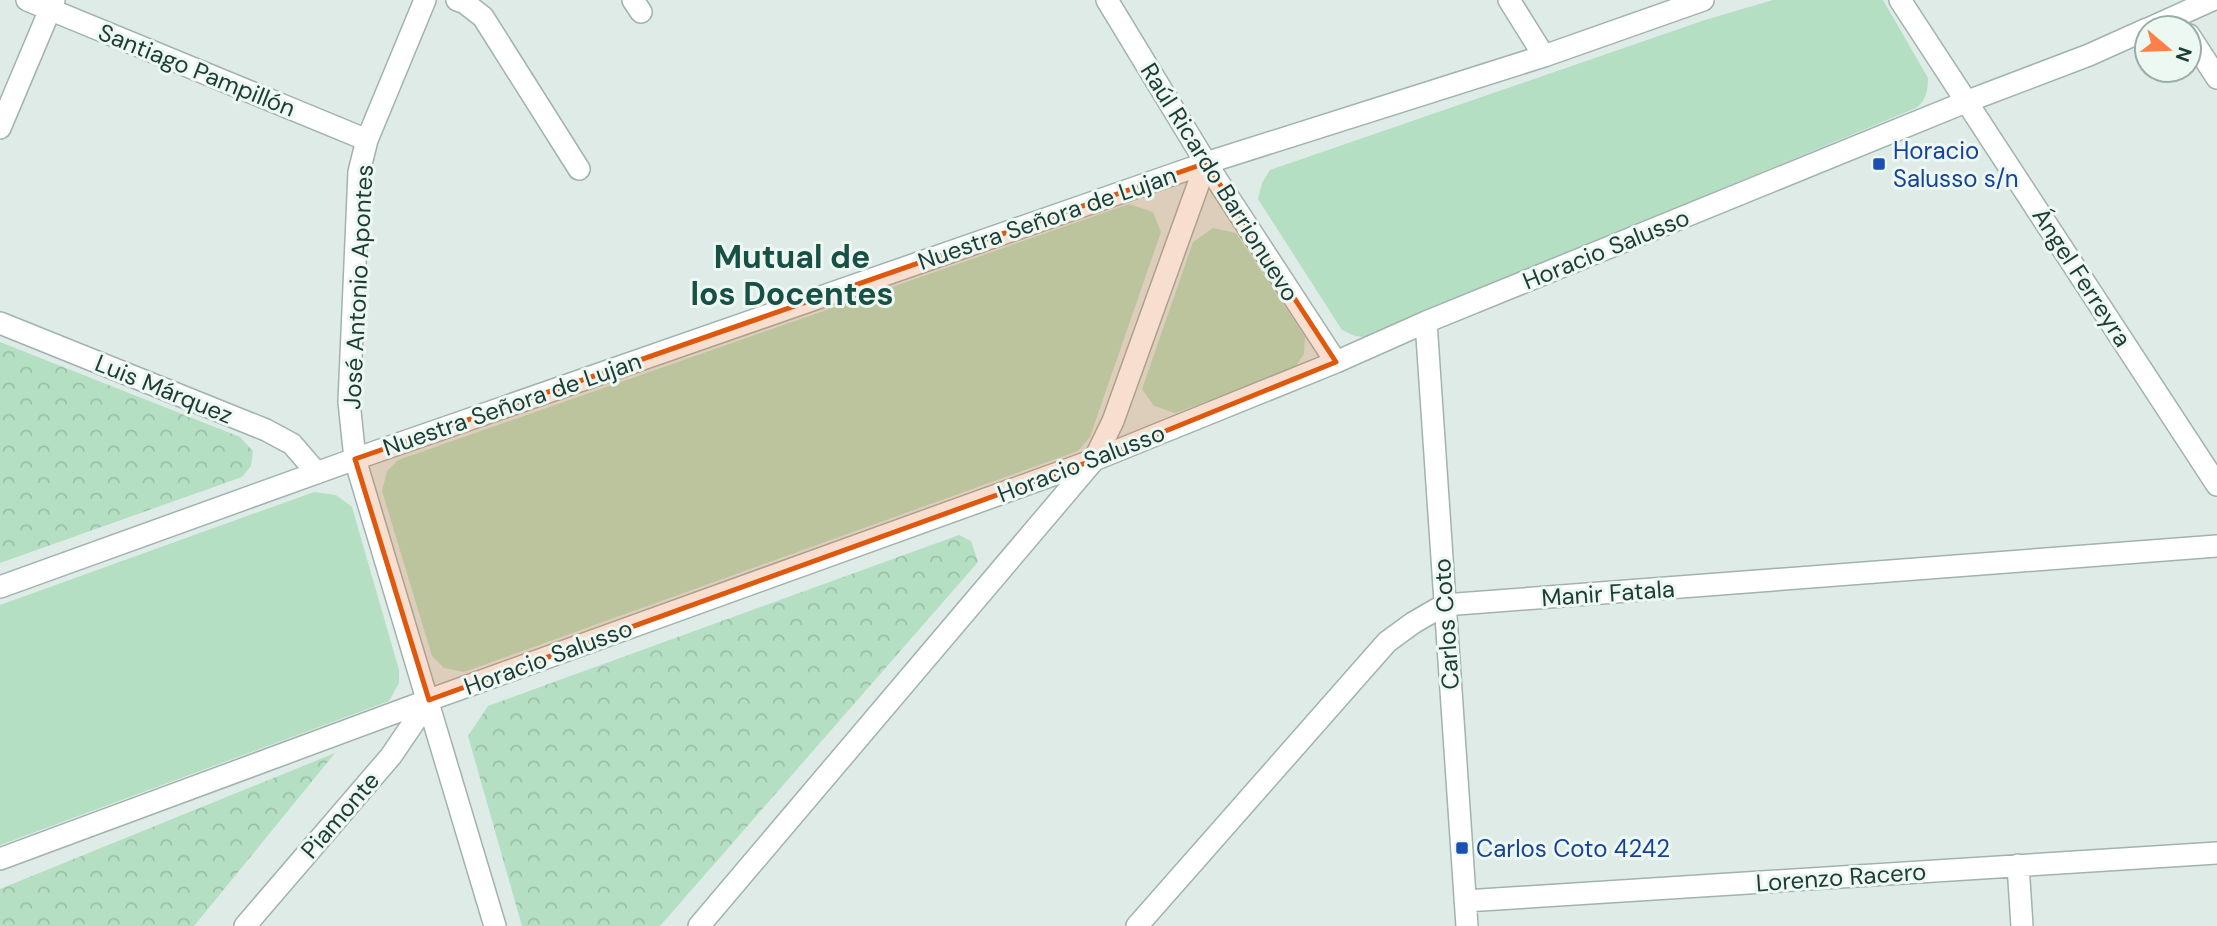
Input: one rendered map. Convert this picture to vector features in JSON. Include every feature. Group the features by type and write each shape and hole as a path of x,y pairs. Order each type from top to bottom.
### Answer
{"street":[{"name":"Santiago Pampillón","path":"27,0 52,5 367,140"},
{"name":"José Antonio Apontes","path":"425,0 367,140 359,172 349,402 355,459 495,926"},
{"path":"457,0 466,3 483,17 579,169"},
{"name":"Raúl Ricardo Barrionuevo","path":"1107,0 1206,163 1336,362"},
{"path":"1509,0 1544,56"},
{"name":"Nuestra Señora de Lujan","path":"0,587 355,459 1206,163 1544,56 1703,0"},
{"name":"Ángel Ferreyra","path":"1900,0 2217,485"},
{"name":"Horacio Salusso","path":"2178,14 2212,0"},
{"path":"0,128 52,5"},
{"name":"Horacio Salusso","path":"0,859 429,700 1094,460 1336,362 1426,321 2133,36"},
{"path":"2203,57 2217,78"},
{"path":"699,926 1094,460 1113,421 1206,163"},
{"name":"Carlos Coto","path":"1426,321 1467,926"},
{"name":"Luis Márquez","path":"0,323 266,430 292,444 317,473"},
{"name":"Manir Fatala","path":"1137,926 1388,642 1444,605 2217,546"},
{"name":"Piamonte","path":"245,926 391,755 429,700"},
{"name":"Lorenzo Racero","path":"1465,901 2217,853"},
{"path":"2018,865 2022,926"}],"highlighted area":[{"path":"1206,163 1336,362 1094,460 429,700 355,459"}],"green space":[{"path":"1773,0 1883,0 1928,78 1927,91 1922,102 1916,108 1365,337 1342,330 1258,199 1262,183 1270,170 1705,20"},
{"path":"1129,204 1153,212 1161,232 1090,437 1078,451 464,672 444,668 432,656 382,491 387,471 398,460"},
{"path":"1213,228 1236,233 1305,337 1304,354 1293,370 1175,413 1154,406 1142,389 1193,242"},
{"path":"0,342 240,437 253,451 251,466 242,477 0,563"},
{"path":"314,492 336,495 352,507 399,670 399,683 389,701 0,845 0,605"},
{"path":"959,535 971,541 978,562 660,926 522,926 468,736 488,706"},
{"path":"335,753 194,926 0,926 0,889"}],"place":[{"name":"Horacio Salusso s/n","path":"1879,164"},
{"name":"Carlos Coto 4242","path":"1462,848"}],"district":[{"name":"Mutual de los Docentes","path":"792,276"}]}
